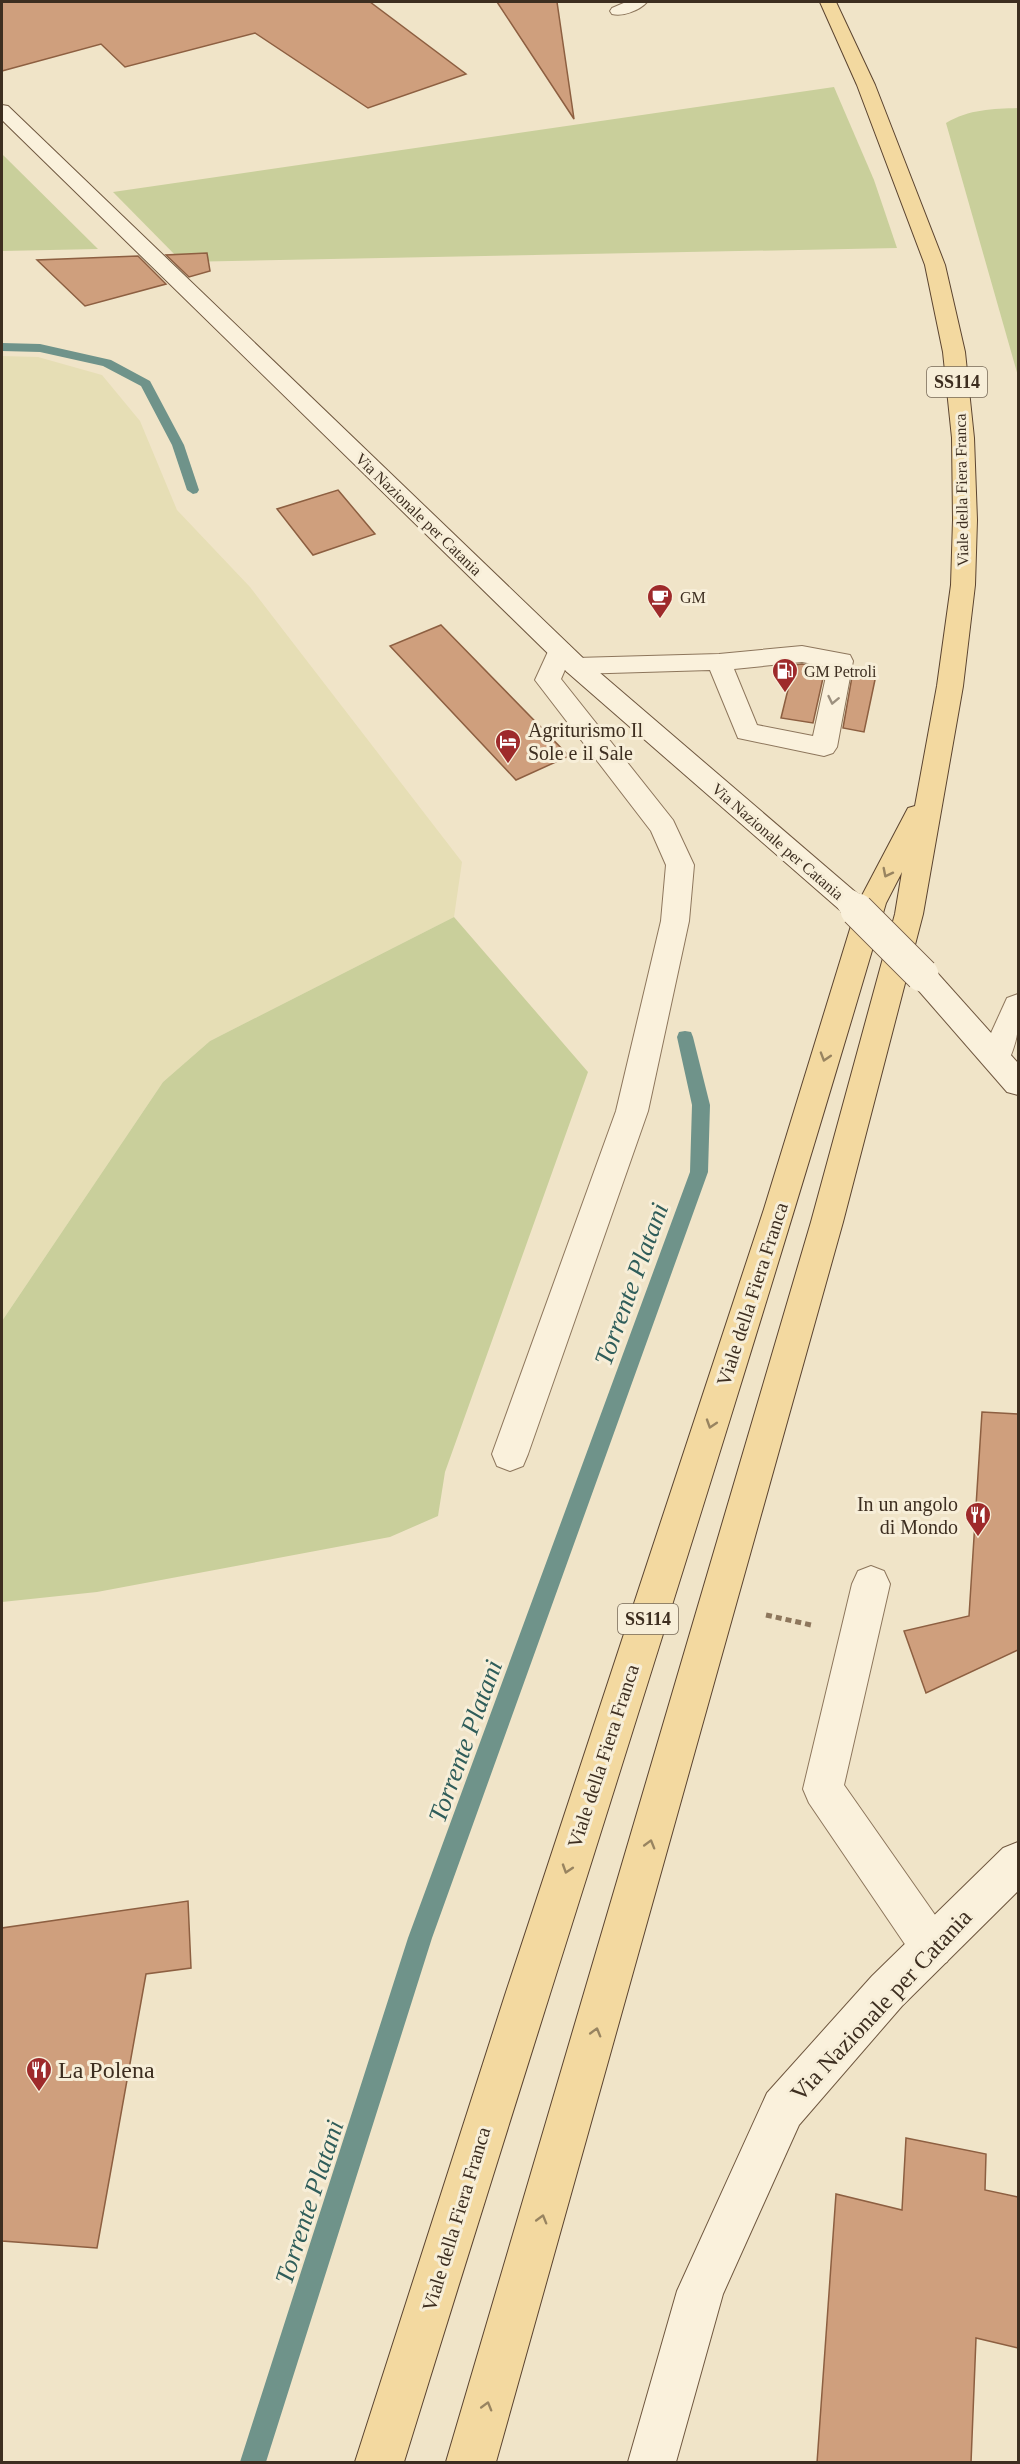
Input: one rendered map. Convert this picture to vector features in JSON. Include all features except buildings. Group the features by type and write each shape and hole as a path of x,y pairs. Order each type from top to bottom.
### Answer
{"main road":[{"name":"Viale della Fiera Franca","path":"471,2463 826,1222 909,914 950,686 963,585 965,520 963,438 954,352 935,265 866,85 828,2"},
{"name":"Via Nazionale per Catania","path":"2,110 568,659 850,903 922,975 996,1056"},
{"path":"510,1454 632,1111 675,921 680,865 663,827 548,680 568,659"},
{"name":"Viale della Fiera Franca","path":"379,2463 526,1995 776,1220 872,903 934,784"},
{"path":"1018,1006 996,1056 1018,1083"},
{"path":"871,1584 823,1790 932,1947"},
{"name":"Via Nazionale per Catania","path":"652,2463 700,2291 783,2109 887,1991 1018,1863"}],"lane":[{"path":"618,11 639,2"},
{"path":"568,659 719,662 802,654 841,661 824,747 747,732 719,662"}],"path":[{"path":"718,1604 859,1636"}],"shaded area":[{"path":"2,356 38,357 102,375 140,421 177,510 250,587 462,862 454,917 210,1041 163,1082 2,1321"}],"green space":[{"path":"834,87 874,180 897,248 182,262 113,192"},
{"path":"1018,108 1018,376 946,123 972,112"},
{"path":"2,154 98,249 2,251"},
{"path":"454,917 588,1072 445,1472 438,1516 390,1537 97,1592 2,1602 2,1321 163,1082 210,1041"}],"waterway":[{"name":"Torrente Platani","path":"2,347 40,348 107,363 146,384 178,445 193,490"},
{"name":"Torrente Platani","path":"253,2462 420,1938 699,1172 701,1105 685,1037"}],"place":[{"name":"GM","path":"660,620"},
{"name":"GM Petroli","path":"785,694"},
{"name":"Agriturismo Il Sole e il Sale","path":"508,765"},
{"name":"In un angolo di Mondo","path":"978,1538"},
{"name":"La Polena","path":"39,2093"}]}
